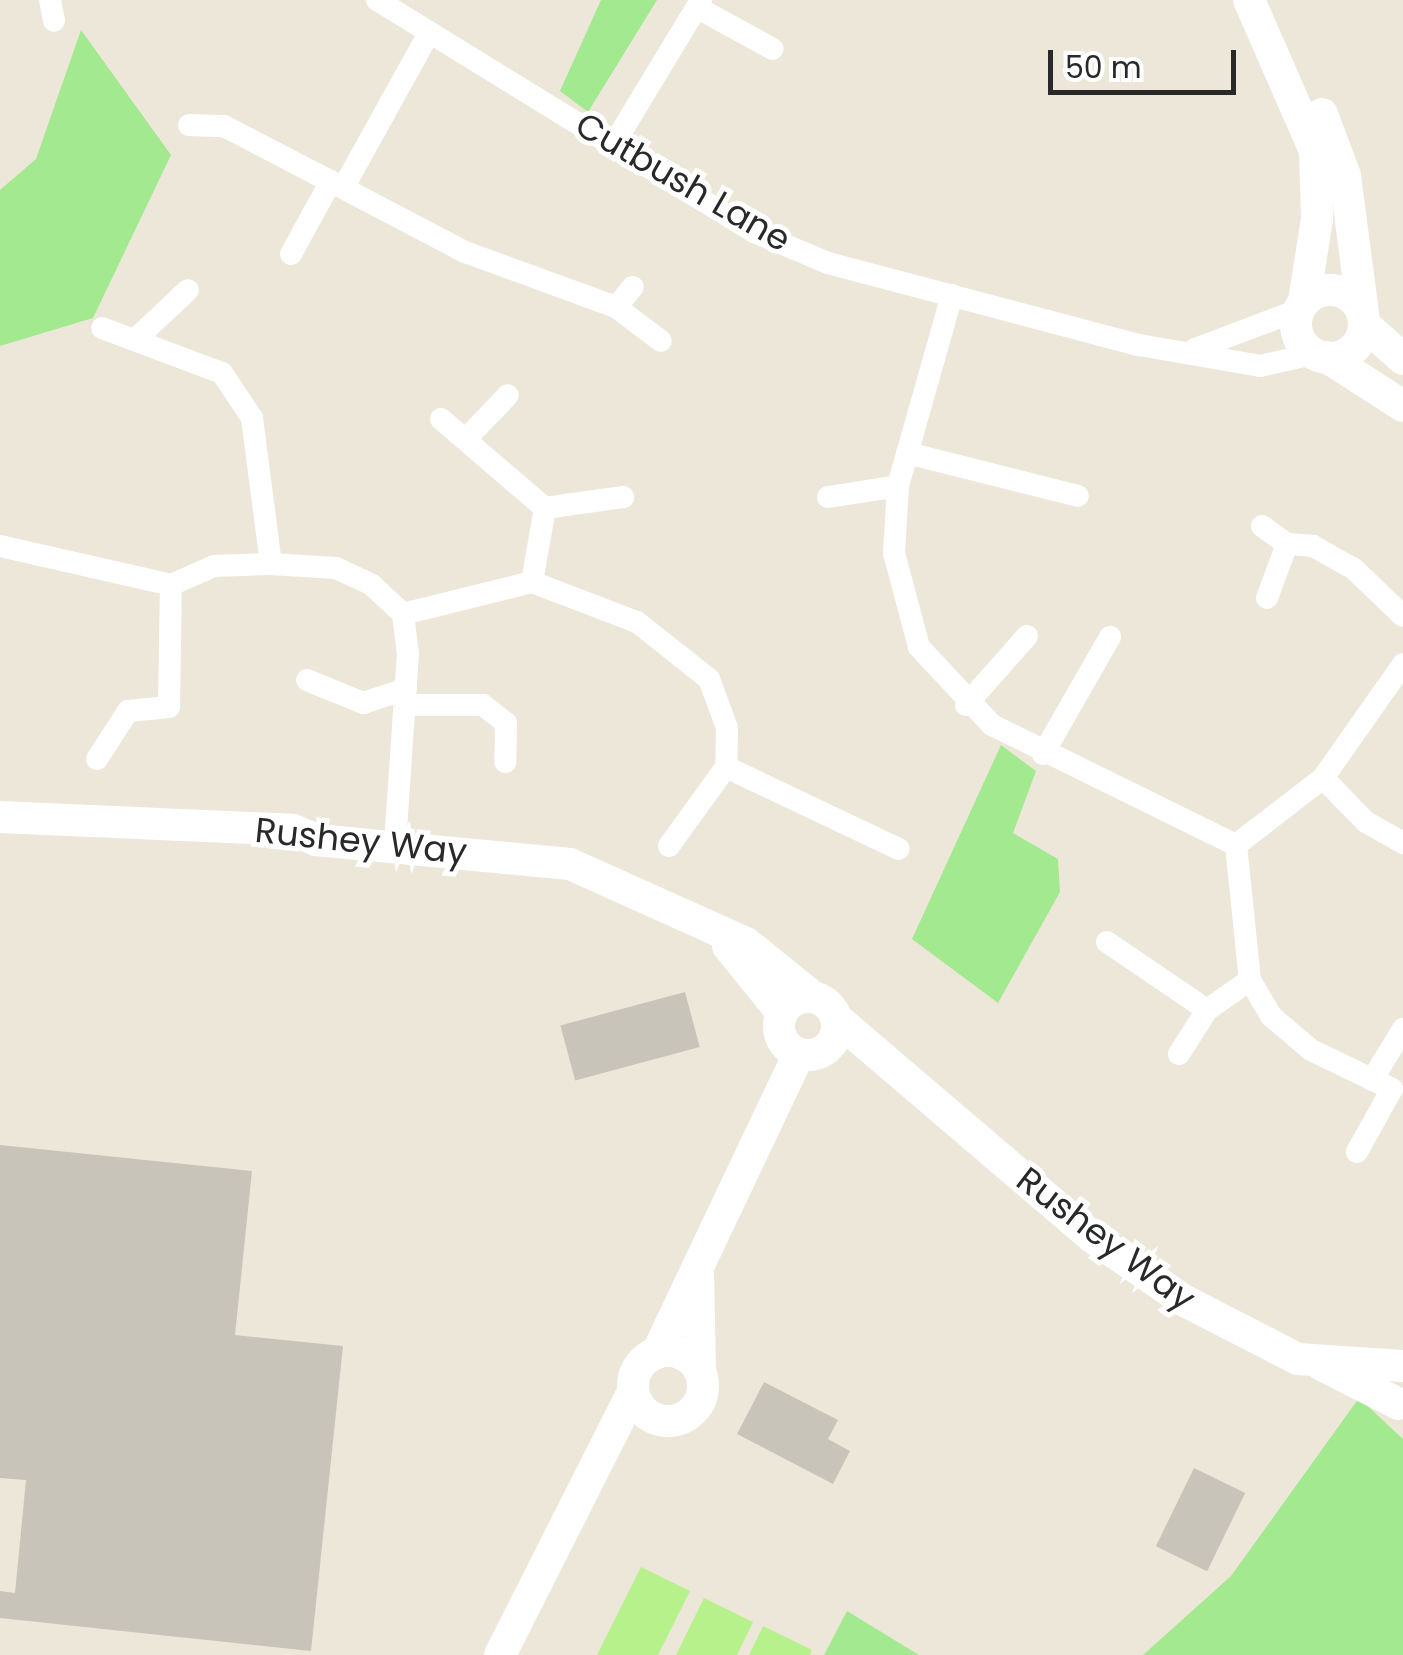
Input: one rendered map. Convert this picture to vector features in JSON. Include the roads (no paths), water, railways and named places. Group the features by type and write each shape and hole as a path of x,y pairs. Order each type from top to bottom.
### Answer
{"street":[{"name":"Cutbush Lane","path":"377,0 614,142 754,232 864,275 1260,366 1320,356"},
{"path":"1249,0 1274,44 1313,94 1340,159 1365,319 1355,346 1320,356"},
{"path":"614,142 699,4 773,49"},
{"path":"291,254 430,34"},
{"path":"1274,44 1314,151 1317,219 1297,338 1403,406"},
{"path":"189,125 223,116 337,185 465,252 616,307 661,341"},
{"path":"616,307 633,287"},
{"path":"140,336 188,290"},
{"path":"1301,306 1338,292 1403,359"},
{"path":"952,295 898,486 894,553 903,606 919,647 966,705 1043,754 1236,845"},
{"name":"Cutbush Lane","path":"1186,350 1242,338 1301,306"},
{"path":"102,328 140,336 222,373 252,418 271,564"},
{"path":"467,438 508,395"},
{"path":"440,420 467,438 545,508"},
{"path":"907,453 1078,496"},
{"path":"828,497 898,486"},
{"path":"545,508 623,496"},
{"path":"532,582 545,508"},
{"path":"1262,526 1288,544 1313,546 1354,569 1403,616"},
{"path":"1266,598 1288,544"},
{"path":"0,546 171,585 214,566 271,564 336,568 372,584 403,614 406,697 395,843"},
{"path":"403,614 532,582 637,622 708,678 726,728 726,767 669,846"},
{"path":"97,758 128,711 169,707 171,585"},
{"path":"966,705 1028,636"},
{"path":"1043,754 1110,636"},
{"path":"1236,845 1322,778 1403,664"},
{"path":"307,680 362,703 406,697 483,705 506,724 506,762"},
{"path":"726,767 899,850"},
{"path":"1322,778 1366,822 1403,843"},
{"name":"Rushey Way","path":"0,817 293,830 316,840 395,843 570,864 746,943 1092,1237 1183,1300 1252,1341 1322,1366 1401,1405"},
{"path":"1236,845 1250,980 1272,1016 1311,1050 1392,1088 1357,1152"},
{"name":"Rushey Way","path":"706,926 782,1014 784,1042 907,1082"},
{"path":"1107,942 1207,1010"},
{"path":"1180,1054 1207,1010 1250,980"},
{"path":"500,1655 598,1468 633,1392 636,1373 657,1352 810,1053 835,1038 825,1008 782,1014"},
{"path":"1372,1080 1403,1029"},
{"path":"598,1468 661,1421 695,1409 700,1372 698,1269"},
{"path":"657,1352 678,1352 700,1372"},
{"name":"Rushey Way","path":"1322,1366 1403,1366"},
{"path":"1401,1405 1393,1386 1403,1366"},
{"path":"633,1392 661,1421"}]}
